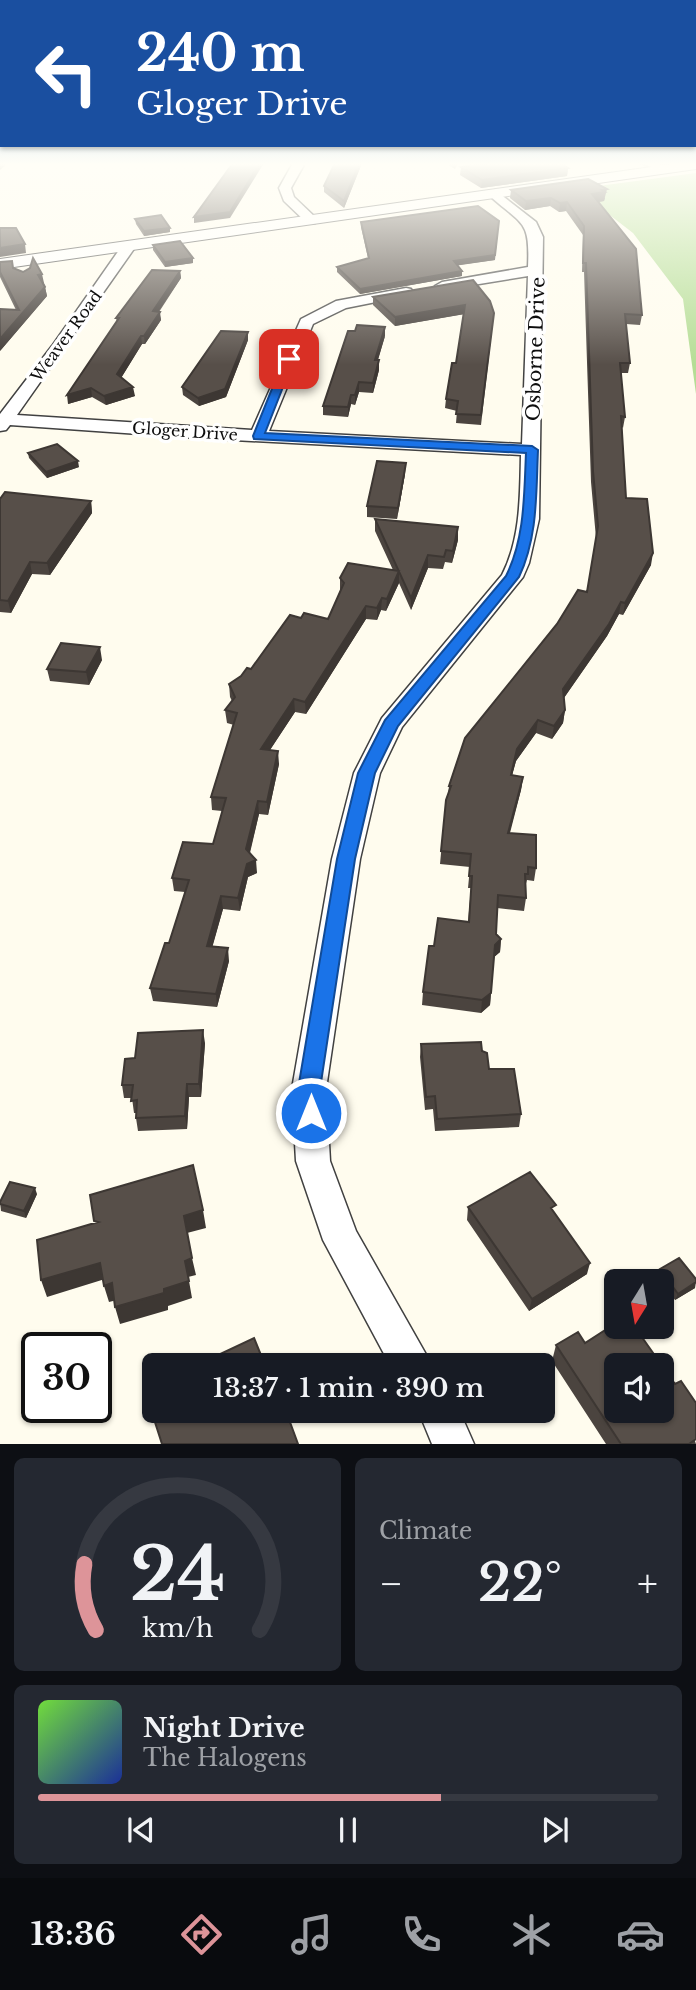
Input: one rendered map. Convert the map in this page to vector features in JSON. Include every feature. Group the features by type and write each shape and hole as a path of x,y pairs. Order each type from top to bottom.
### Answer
{"street":[{"path":"0,264 23,268 129,246 238,230"},
{"name":"Osborne Drive","path":"405,1353 341,1240 313,1161 309,1089 346,859 367,773 391,724 515,570 529,519 537,270 536,237 533,230"},
{"name":"Weaver Road","path":"2,422 58,349 129,246"},
{"path":"258,436 306,322 321,310 340,304 537,270"},
{"name":"Gloger Drive","path":"2,422 532,450"},
{"path":"444,1423 453,1444"}],"green space":[{"path":"630,230 696,230 696,394 683,299"}],"building":[{"path":"0,230 17,230 25,244 0,248"},
{"path":"363,230 498,230 495,255 454,261 462,271 360,289 337,267 369,258"},
{"path":"584,230 621,230 636,249 642,315 625,314 630,363 620,363 625,417 621,416 626,498 647,499 653,553 625,603 621,602 609,624 563,689 565,710 554,726 538,720 517,749 511,775 523,777 508,833 536,835 536,868 528,867 528,874 525,874 526,898 498,895 496,934 501,939 495,945 491,993 482,1000 423,992 429,946 434,946 438,918 469,922 471,854 441,851 446,800 465,738 557,624 578,590 587,592 598,526 593,471 586,263 583,263"},
{"path":"180,241 193,258 165,262 153,245"},
{"path":"33,258 42,274 38,275 45,287 0,339 0,309 19,310 0,272 0,262 12,261 13,268 23,272 30,268"},
{"path":"152,270 180,271 153,311 160,312 117,374 133,387 104,396 91,388 67,395 119,318 116,318"},
{"path":"473,280 490,301 494,313 481,415 456,414 458,401 446,399 452,363 456,363 465,305 395,317 373,297"},
{"path":"357,325 385,327 375,360 379,360 373,383 359,382 348,407 323,406 348,331 355,331"},
{"path":"221,331 248,332 225,389 198,398 182,387"},
{"path":"57,444 78,461 46,472 28,453"},
{"path":"377,461 406,463 398,508 367,506"},
{"path":"5,492 91,501 47,563 30,562 8,601 0,600 0,499"},
{"path":"375,519 458,527 453,551 446,550 444,557 428,555 411,598"},
{"path":"348,563 399,571 387,599 382,598 377,608 366,606 305,702 294,699 261,749 278,751 267,802 258,801 246,849 256,860 247,864 238,898 221,896 207,946 228,948 216,994 150,988 165,943 169,943 189,880 172,878 183,842 213,844 226,798 211,797 237,713 225,710 235,697 229,684 247,668 251,669 290,615 301,618 304,613 328,619 344,583 340,578"},
{"path":"61,643 100,647 86,672 47,669"},
{"path":"203,1030 199,1084 187,1084 185,1116 136,1118 137,1100 131,1101 133,1085 122,1085 125,1059 135,1058 138,1033"},
{"path":"481,1042 482,1051 487,1053 489,1069 514,1069 521,1114 437,1119 435,1096 426,1097 421,1044"},
{"path":"193,1165 203,1210 184,1216 192,1258 185,1261 189,1281 164,1289 164,1293 115,1307 112,1283 104,1286 100,1263 41,1280 37,1240 98,1222 94,1221 90,1195"},
{"path":"530,1172 556,1205 551,1208 590,1263 532,1299 468,1207"},
{"path":"10,1182 35,1188 24,1211 0,1204"},
{"path":"679,1258 696,1282 678,1294 674,1288 674,1269 660,1269"},
{"path":"604,1331 604,1339 643,1339 653,1353 604,1353 604,1418 556,1345 578,1332 585,1343"},
{"path":"254,1338 260,1353 222,1353"},
{"path":"681,1381 696,1403 696,1439 689,1444 621,1444 607,1423 674,1423 674,1383"},
{"path":"155,1423 290,1423 298,1444 162,1444"}],"route":[{"path":"289,359 258,436 532,450 529,519 519,563 512,577 391,724 367,773 346,859 309,1089 311,1113"}]}
